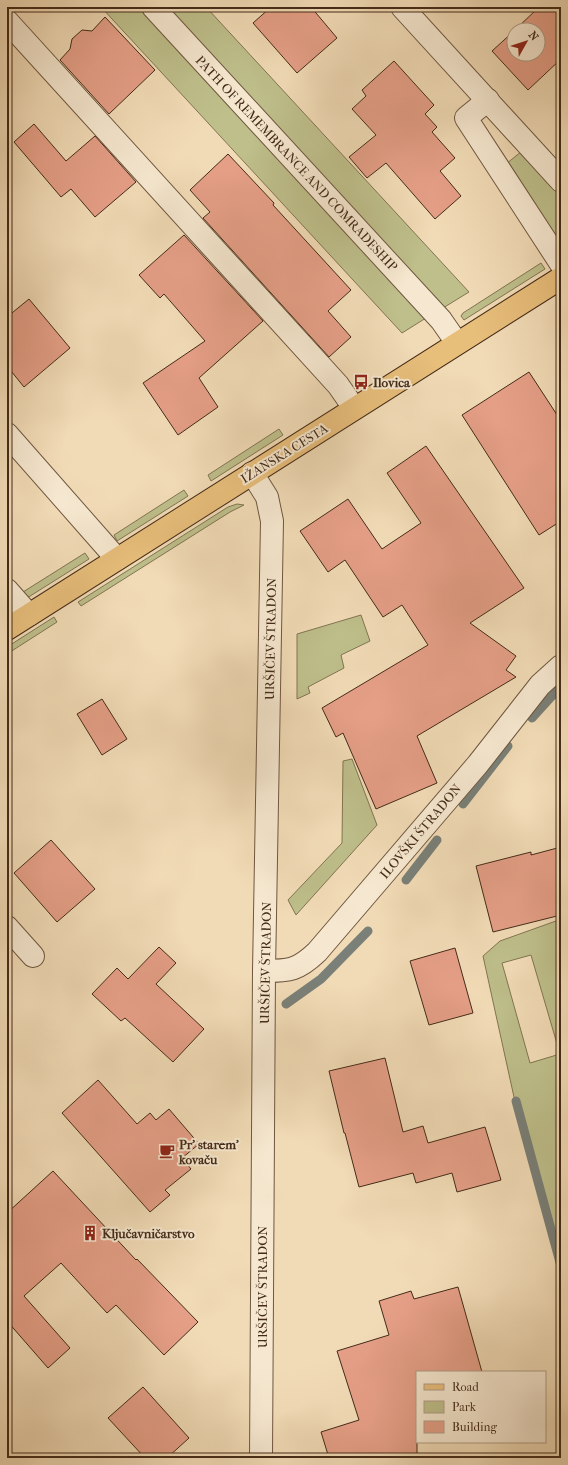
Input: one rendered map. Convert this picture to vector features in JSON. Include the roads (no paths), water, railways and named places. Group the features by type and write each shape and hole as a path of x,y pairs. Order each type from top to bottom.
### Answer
{"main road":[{"name":"IŽANSKA CESTA","path":"7,629 561,278"}],"street":[{"path":"153,7 441,320 457,343"},
{"path":"402,7 561,181"},
{"path":"7,21 338,386 354,408"},
{"path":"488,100 466,118 561,264"},
{"path":"7,434 117,559"},
{"name":"URŠIČEV ŠTRADON","path":"252,473 267,497 272,521 264,971 261,1458"},
{"path":"7,590 28,615"},
{"name":"ILOVŠKI ŠTRADON","path":"264,971 285,971 301,966 317,952 478,764 540,685 561,666"},
{"path":"7,927 33,956"}],"waterway":[{"path":"532,718 561,686"},
{"path":"463,804 508,746"},
{"path":"406,880 437,840"},
{"path":"286,1004 321,979 368,931"},
{"path":"516,1101 561,1266"}],"place":[{"name":"Ilovica","path":"361,382"},
{"name":"Pr' starem' kovaču","path":"167,1151"},
{"name":"Ključavničarstvo","path":"90,1233"}]}
